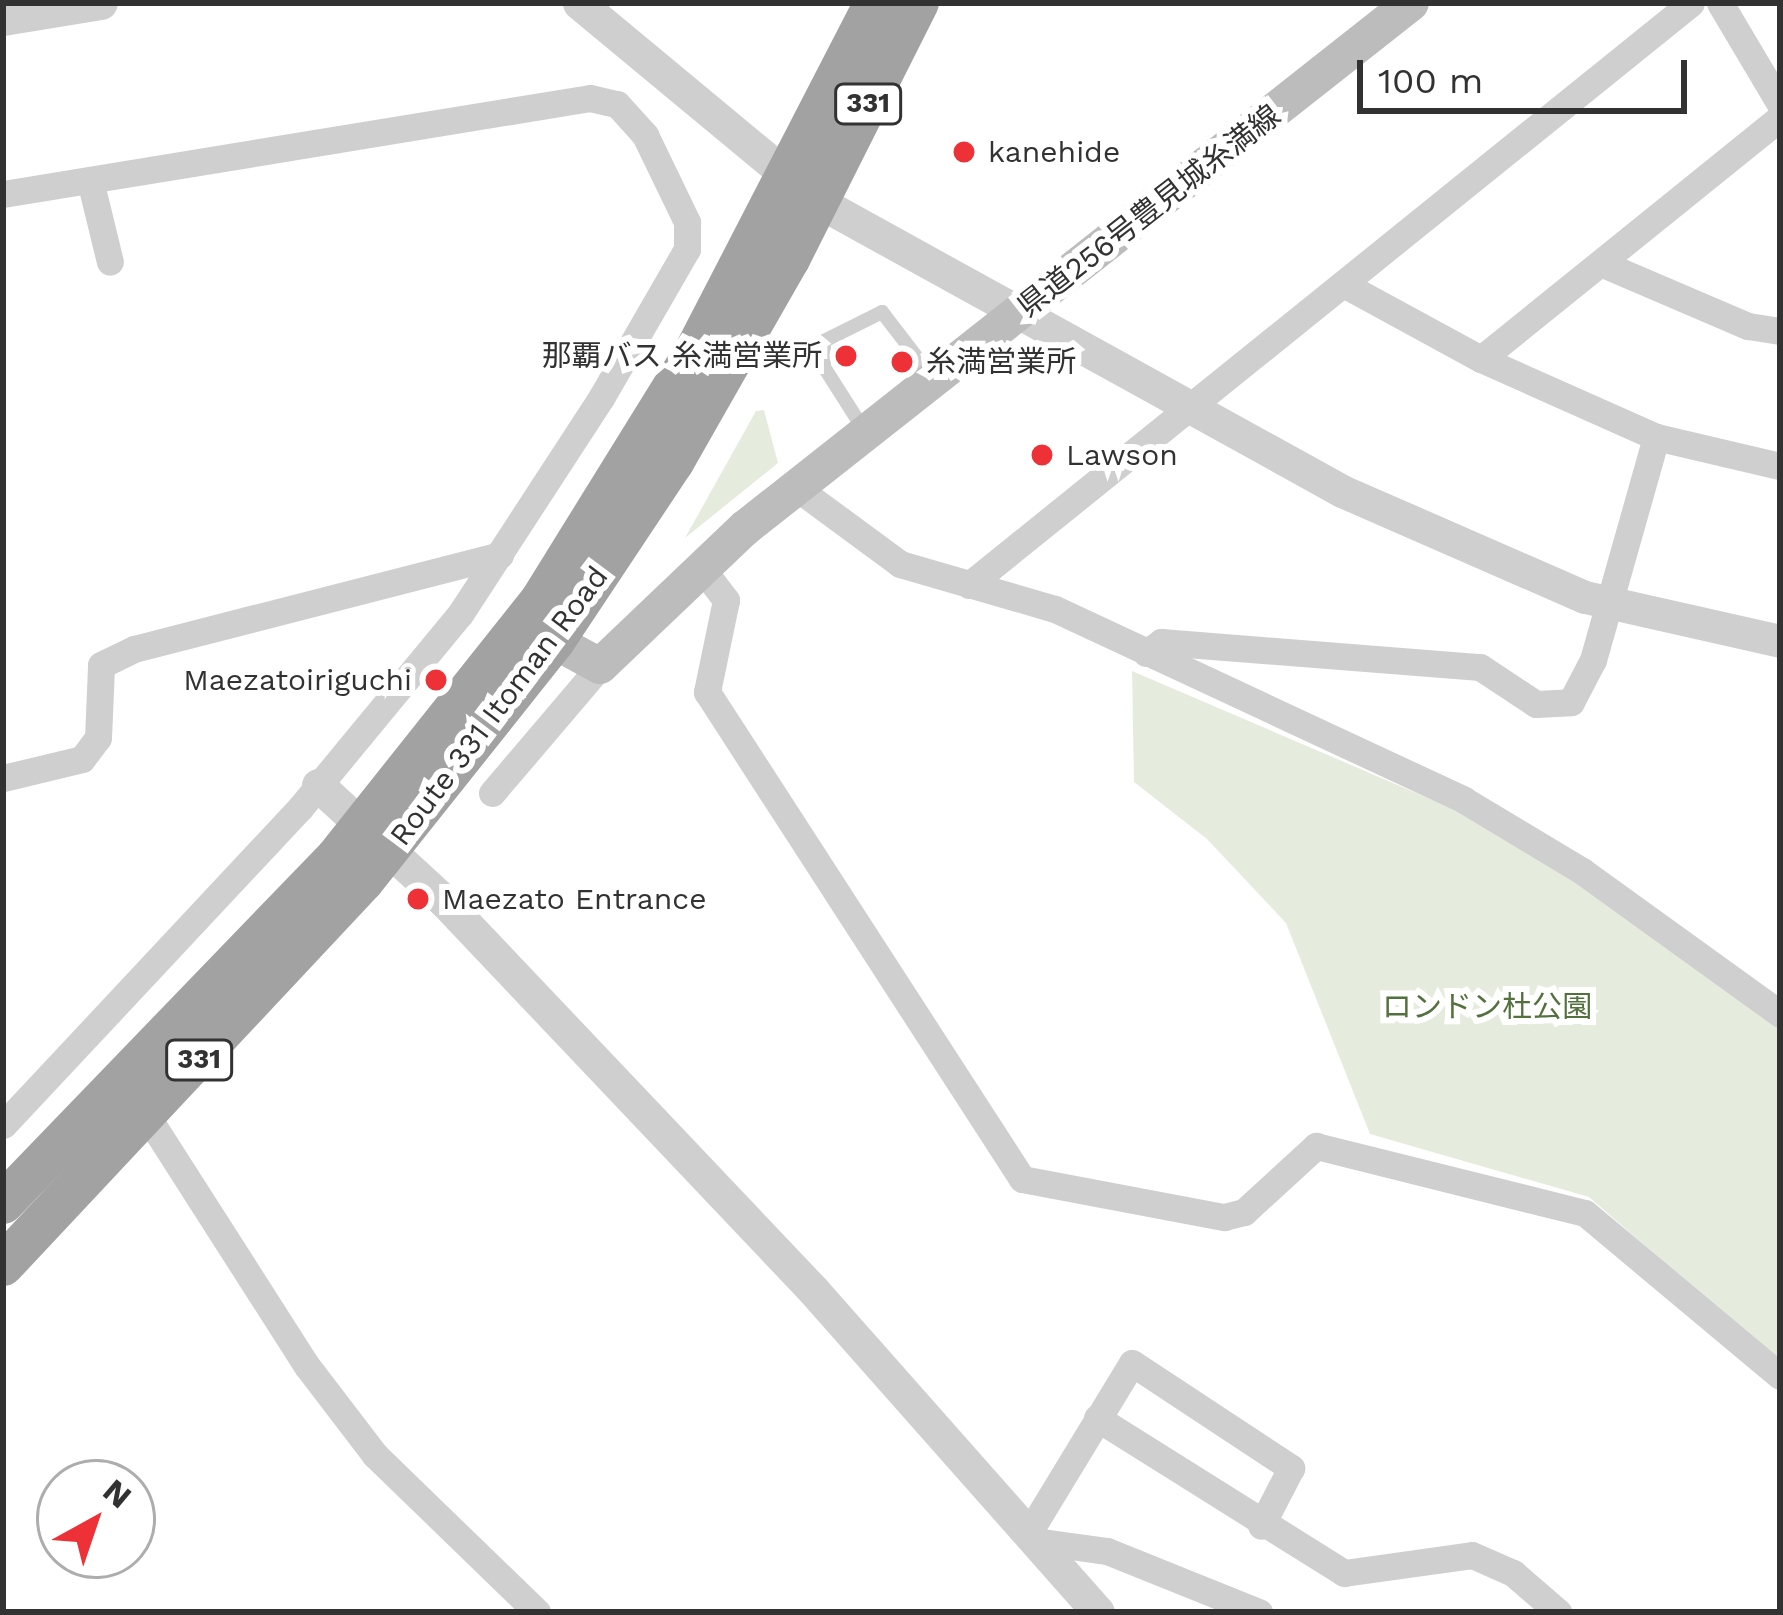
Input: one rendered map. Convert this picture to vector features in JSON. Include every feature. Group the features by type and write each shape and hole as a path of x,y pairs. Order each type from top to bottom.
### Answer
{"highway":[{"name":"Route 331 Itoman Road","path":"3,1265 147,1117 376,838 554,641 673,461 895,6"},
{"name":"Route 331 Itoman Road","path":"3,1203 376,838 540,602 804,190"}],"main road":[{"name":"県道256号豊見城糸満線","path":"600,666 700,566 1411,3"},
{"path":"554,641 600,666"}],"street":[{"path":"3,19 100,3"},
{"path":"579,3 804,190 1189,406 1445,542 1609,604 1780,641"},
{"path":"969,585 1691,3"},
{"path":"1720,3 1780,104"},
{"path":"3,194 590,98 617,104 645,135 687,222 687,249 500,555 317,785 3,1125"},
{"path":"1481,359 1780,118"},
{"path":"90,180 110,262"},
{"path":"1603,264 1748,326 1780,331"},
{"path":"1345,285 1481,359 1656,437 1780,466"},
{"path":"1146,653 1161,642 1480,667 1536,704 1571,702 1609,604 1656,437"},
{"path":"797,488 899,564 1055,609 1464,800 1582,872 1780,1014"},
{"path":"3,778 82,759 98,738 101,665 134,649 500,555"},
{"path":"700,566 726,600 707,692 1022,1179 1224,1217 1244,1212 1316,1146 1585,1213 1780,1376"},
{"path":"492,794 600,666"},
{"path":"317,785 376,838 1036,1536 1098,1612"},
{"path":"147,1117 308,1366 375,1455 537,1612"},
{"path":"1036,1536 1097,1418 1132,1363 1240,1428 1291,1468 1262,1526"},
{"path":"1097,1418 1262,1526 1344,1573 1472,1555 1513,1573 1558,1612"},
{"path":"1036,1536 1107,1551 1259,1612"}],"lane":[{"path":"867,433 824,368 824,341 882,312 935,381"}],"green space":[{"path":"764,410 778,463 685,538 756,411"},
{"name":"ロンドン杜公園","path":"1132,671 1456,810 1632,916 1780,1025 1780,1363 1589,1197 1370,1134 1286,923 1207,839 1134,782"}],"place":[{"name":"kanehide","path":"964,152"},
{"name":"那覇バス 糸満営業所","path":"846,356"},
{"name":"糸満営業所","path":"902,362"},
{"name":"Lawson","path":"1042,455"},
{"name":"Maezatoiriguchi","path":"436,680"},
{"name":"Maezato Entrance","path":"418,899"}]}
